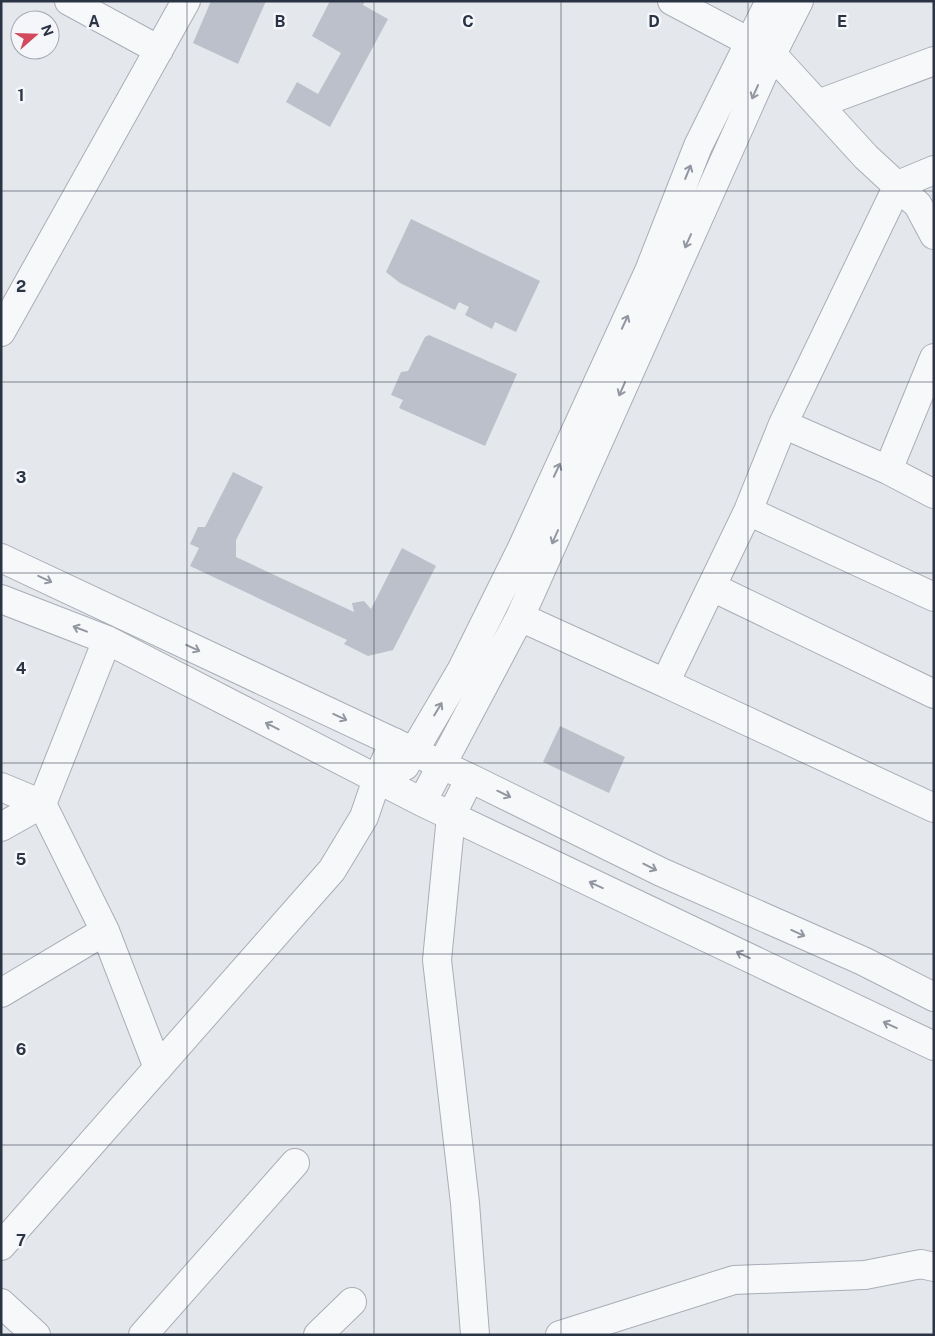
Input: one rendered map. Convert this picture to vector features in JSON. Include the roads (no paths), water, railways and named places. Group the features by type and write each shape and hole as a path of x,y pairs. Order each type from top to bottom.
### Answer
{"street":[{"path":"69,1 159,50"},
{"path":"1,332 186,1"},
{"path":"672,1 761,47 818,104 866,157 918,205 934,235"},
{"path":"422,802 520,617 761,47 770,1"},
{"path":"1,1246 332,870 386,783 403,746 462,669 521,550 649,271 698,146 761,47 799,1"},
{"path":"818,104 934,60"},
{"path":"666,682 748,511 783,424 898,185 934,170"},
{"path":"888,470 934,358"},
{"path":"783,424 888,470 934,494"},
{"path":"748,511 934,597"},
{"path":"1,558 403,746 661,872 863,961 934,997"},
{"path":"712,587 934,694"},
{"path":"1,599 107,640 422,802 934,1046"},
{"path":"520,617 666,682 934,808"},
{"path":"1,827 42,804 107,640"},
{"path":"470,778 451,816 437,960 465,1203 475,1335"},
{"path":"1,787 42,804 105,931 158,1068"},
{"path":"1,993 105,931"},
{"path":"143,1335 295,1163"},
{"path":"560,1335 734,1280 865,1275 921,1264 934,1267"},
{"path":"318,1335 352,1302"},
{"path":"1,1303 36,1335"}]}
